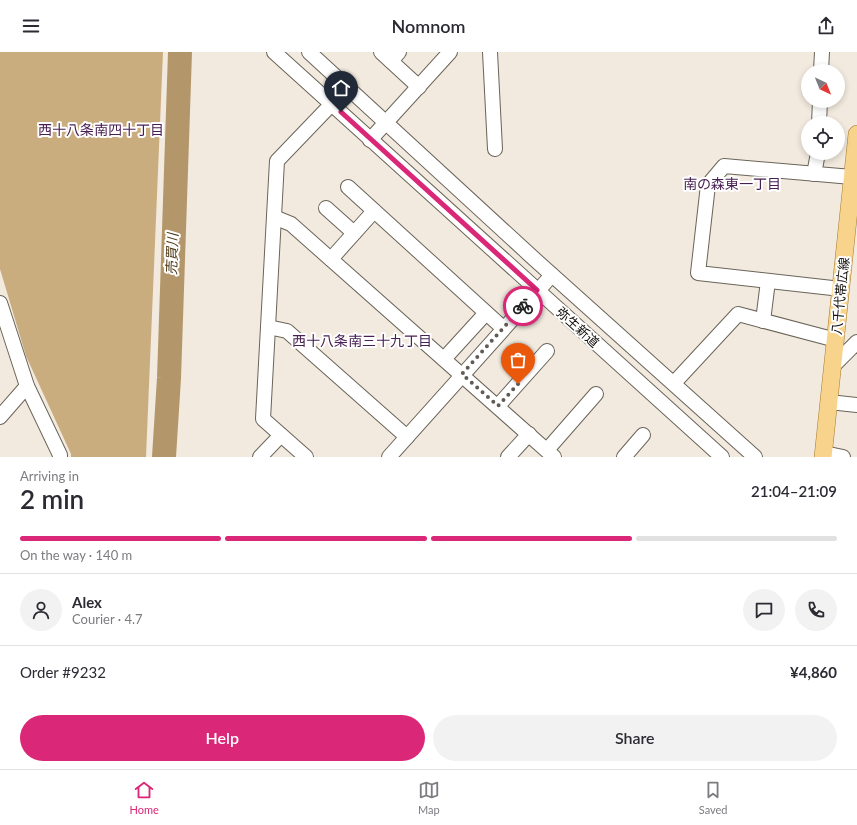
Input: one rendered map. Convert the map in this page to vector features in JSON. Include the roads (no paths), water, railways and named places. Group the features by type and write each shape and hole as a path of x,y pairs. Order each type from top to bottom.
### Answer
{"main road":[{"name":"八千代帯広線","path":"824,455 841,289 852,233 852,177 856,154 857,134"}],"street":[{"name":"弥生新道","path":"274,52 722,457"},
{"name":"弥生新道","path":"309,52 552,275 755,457"},
{"path":"370,140 450,52"},
{"path":"490,52 495,149"},
{"path":"822,52 822,64"},
{"path":"390,55 419,87"},
{"path":"306,457 263,419 277,161 348,88"},
{"path":"814,174 817,160"},
{"path":"841,289 698,273 708,185 724,166 852,177"},
{"path":"348,187 503,328"},
{"path":"326,208 354,233"},
{"path":"331,259 374,211"},
{"path":"274,217 291,224 550,453 596,394"},
{"path":"389,457 552,275"},
{"path":"763,321 768,281"},
{"path":"0,303 27,386 60,457"},
{"path":"444,359 486,312"},
{"path":"674,383 738,314 836,340"},
{"path":"268,327 287,330 407,437"},
{"path":"833,366 857,342"},
{"path":"498,406 548,351"},
{"path":"0,418 27,386"},
{"path":"829,402 857,405"},
{"path":"686,424 702,408"},
{"path":"508,457 529,434"},
{"path":"260,457 280,435"},
{"path":"624,457 643,436"},
{"path":"824,455 843,457"}],"waterway":[{"name":"売買川","path":"164,457 169,378 180,52"}],"district":[{"name":"西十八条南四十丁目","path":"101,130"},
{"name":"南の森東一丁目","path":"732,184"},
{"name":"西十八条南三十九丁目","path":"362,341"}]}
